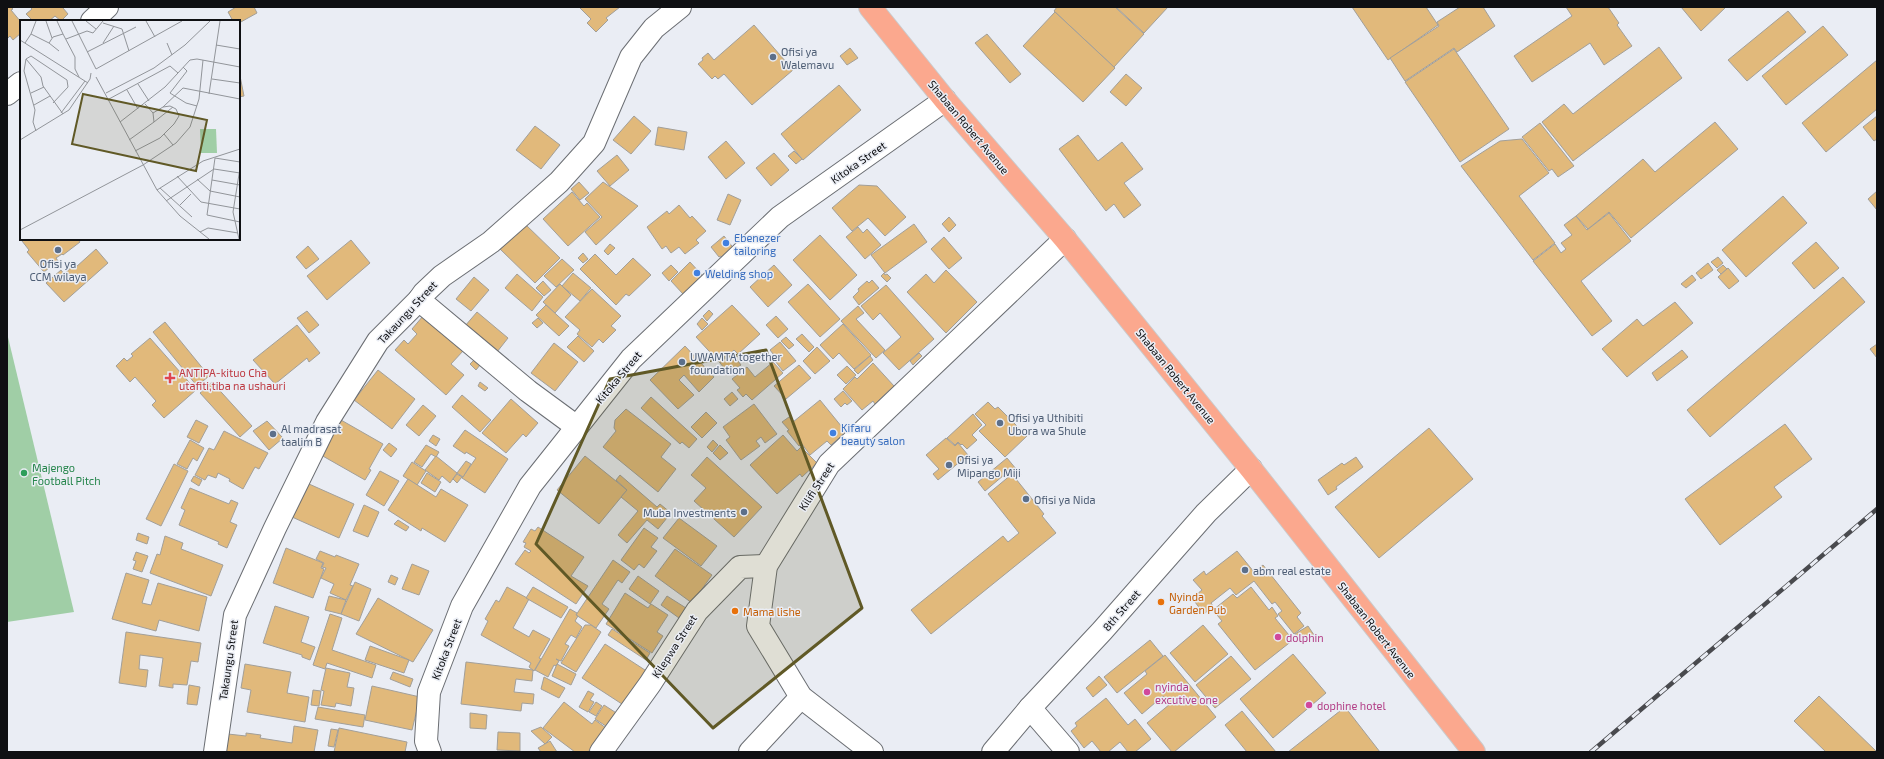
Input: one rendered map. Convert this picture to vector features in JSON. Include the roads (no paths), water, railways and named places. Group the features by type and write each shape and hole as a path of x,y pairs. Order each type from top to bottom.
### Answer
{"main road":[{"name":"Shabaan Robert Avenue","path":"870,7 945,100 1065,239 1251,469 1474,752"}],"street":[{"path":"93,20 107,7"},
{"name":"Takaungu Street","path":"215,752 235,615 275,528 327,422 378,341 442,276 491,242 559,182 594,143 630,57 654,28 680,7"},
{"path":"7,94 20,84"},
{"name":"Kitoka Street","path":"430,752 426,741 429,692 462,606 530,486 631,359 780,216 945,100"},
{"name":"Kilifi Street","path":"872,752 801,697 758,626 766,566 829,464 1065,239"},
{"path":"419,300 528,391 577,427"},
{"name":"8th Street","path":"993,752 1030,708 1102,631 1206,513 1251,469"},
{"name":"Kilepwa Street","path":"601,752 650,684 697,611 740,567 766,566"},
{"path":"750,752 801,697"},
{"path":"1030,708 1068,752"}],"railway":[{"path":"1591,752 1877,509"}],"place":[{"name":"Ofisi ya Walemavu","path":"773,57"},
{"name":"Ebenezer tailoring","path":"726,243"},
{"name":"Ofisi ya CCM wilaya","path":"58,250"},
{"name":"Welding shop","path":"697,273"},
{"name":"UWAMTA together foundation","path":"682,362"},
{"name":"ANTIPA-kituo Cha utafiti,tiba na ushauri","path":"170,378"},
{"name":"Ofisi ya Uthibiti Ubora wa Shule","path":"1000,423"},
{"name":"Kifaru beauty salon","path":"833,433"},
{"name":"Al madrasat taalim B","path":"273,434"},
{"name":"Ofisi ya Mipango Miji","path":"949,465"},
{"name":"Majengo Football Pitch","path":"24,473"},
{"name":"Ofisi ya Nida","path":"1026,499"},
{"name":"Muba Investments","path":"744,512"},
{"name":"abm real estate","path":"1245,570"},
{"name":"Nyinda Garden Pub","path":"1161,602"},
{"name":"Mama lishe","path":"735,611"},
{"name":"dolphin","path":"1278,637"},
{"name":"nyinda excutive one","path":"1147,692"},
{"name":"dophine hotel","path":"1309,705"}]}
